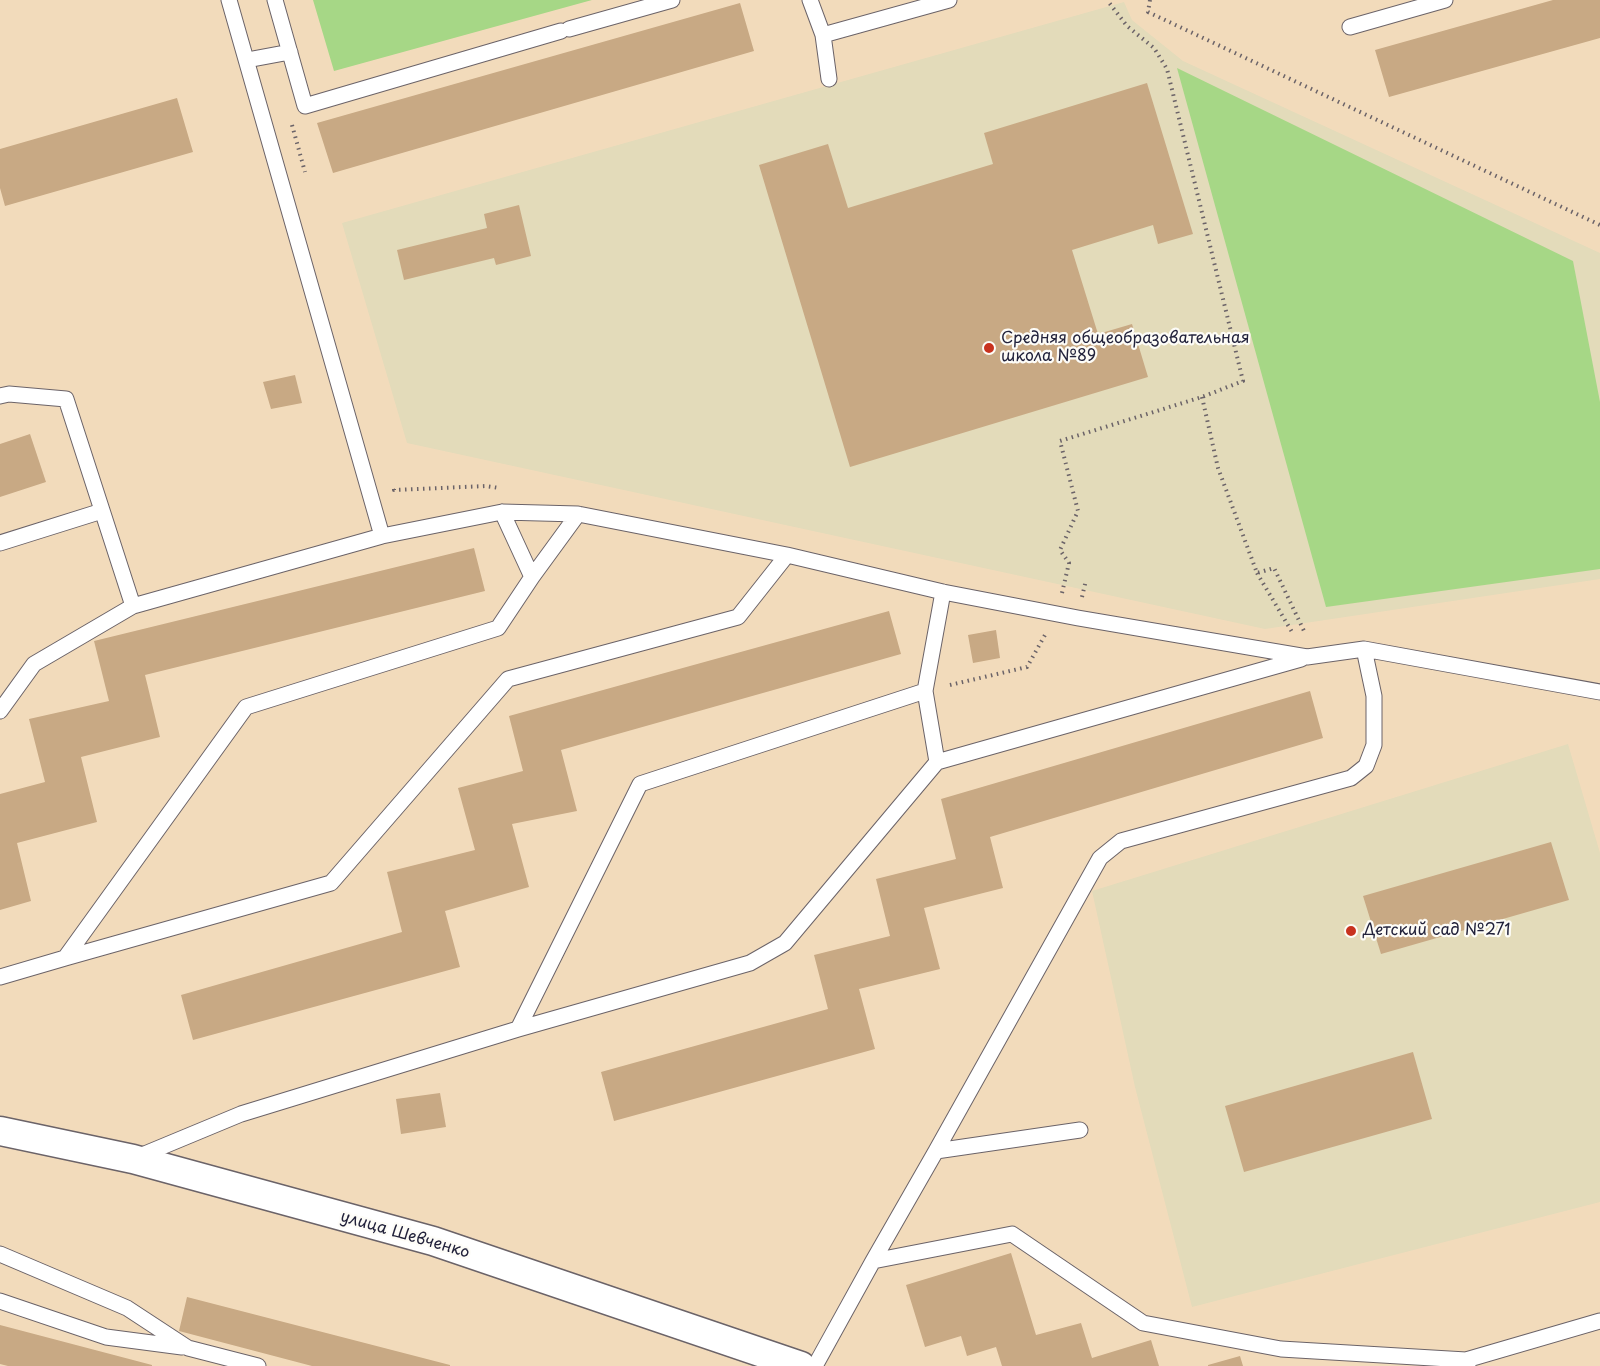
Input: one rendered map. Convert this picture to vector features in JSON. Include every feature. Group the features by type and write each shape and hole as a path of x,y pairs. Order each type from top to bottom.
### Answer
{"street":[{"name":"улица Шевченко","path":"0,1131 133,1159 433,1241 801,1366"}],"lane":[{"path":"230,0 382,536"},
{"path":"275,0 305,106 672,0"},
{"path":"810,0 823,36 829,79"},
{"path":"823,36 949,0"},
{"path":"1350,27 1445,0"},
{"path":"247,60 290,52"},
{"path":"0,396 9,394 66,399 132,606"},
{"path":"0,543 102,511"},
{"path":"502,512 532,577"},
{"path":"0,711 34,664 132,606 382,536 502,512 579,514 787,555 943,592 1078,618 1307,657"},
{"path":"65,958 246,706 498,628 532,577 579,514"},
{"path":"0,977 331,883 508,680 738,617 787,555"},
{"path":"937,762 924,691 943,592"},
{"path":"815,1366 1100,858 1121,841 1351,778 1366,766 1374,745 1374,696 1364,650"},
{"path":"133,1159 241,1114 518,1029 750,963 785,943 937,762 1307,657 1364,650 1600,693"},
{"path":"518,1029 640,784 924,691"},
{"path":"936,1151 1080,1130"},
{"path":"873,1261 1012,1234 1143,1323 1281,1348 1467,1363 1600,1321"},
{"path":"0,1254 127,1308 188,1348"},
{"path":"0,1301 106,1337 188,1348 258,1366"}],"path":[{"path":"1078,511 1060,441 1202,397 1243,381 1167,69 1154,48 1127,26 1107,0"},
{"path":"1150,0 1148,12 1600,225"},
{"path":"291,124 308,182"},
{"path":"1202,397 1218,468 1257,573 1307,657"},
{"path":"391,479 394,490 486,486 508,490"},
{"path":"1257,573 1274,567 1310,642"}],"shaded area":[{"name":"Средняя общеобразовательная школа №89","path":"1124,2 1132,20 1183,61 1600,253 1600,579 1265,629 407,443 342,223"},
{"path":"1568,744 1600,853 1600,1202 1192,1307 1135,1087 1092,891"}],"green space":[{"path":"313,0 592,0 334,71"},
{"path":"1177,68 1573,261 1600,402 1600,569 1326,607"}],"building":[{"path":"1553,0 1600,0 1600,38 1389,97 1375,50"},
{"path":"740,3 754,51 333,173 317,123"},
{"path":"1147,83 1193,234 1158,244 1153,225 1072,250 1098,334 1132,324 1148,377 850,467 759,165 828,144 848,208 993,164 984,133"},
{"path":"177,98 193,152 5,206 0,188 0,149"},
{"path":"519,205 531,256 496,265 494,258 404,280 397,250 487,228 484,214"},
{"path":"295,375 302,403 271,409 263,382"},
{"path":"30,434 46,482 0,497 0,444"},
{"path":"474,548 485,591 145,675 160,737 81,757 97,822 17,843 31,901 0,910 0,794 45,782 29,719 109,701 94,641"},
{"path":"889,611 901,654 561,750 577,811 512,824 529,887 445,911 460,967 193,1040 181,995 402,932 387,872 475,850 458,788 523,771 509,716"},
{"path":"996,630 1000,658 973,663 968,635"},
{"path":"1310,691 1323,738 990,837 1003,888 924,908 940,969 859,989 875,1049 614,1121 601,1072 828,1009 814,955 890,936 876,879 956,859 941,799"},
{"path":"1551,842 1569,900 1381,954 1363,896"},
{"path":"1413,1052 1432,1119 1244,1172 1225,1106"},
{"path":"440,1093 446,1127 401,1134 396,1099"},
{"path":"1011,1253 1036,1335 1081,1323 1092,1358 1151,1340 1159,1366 1002,1366 996,1347 967,1356 961,1336 925,1347 906,1285"},
{"path":"187,1297 450,1366 312,1366 179,1331"},
{"path":"0,1325 152,1366 8,1366 0,1364"},
{"path":"1240,1356 1243,1366 1208,1366 1208,1365"}],"place":[{"name":"Средняя общеобразовательная школа №89","path":"989,348"},
{"name":"Детский сад №271","path":"1351,931"}]}
